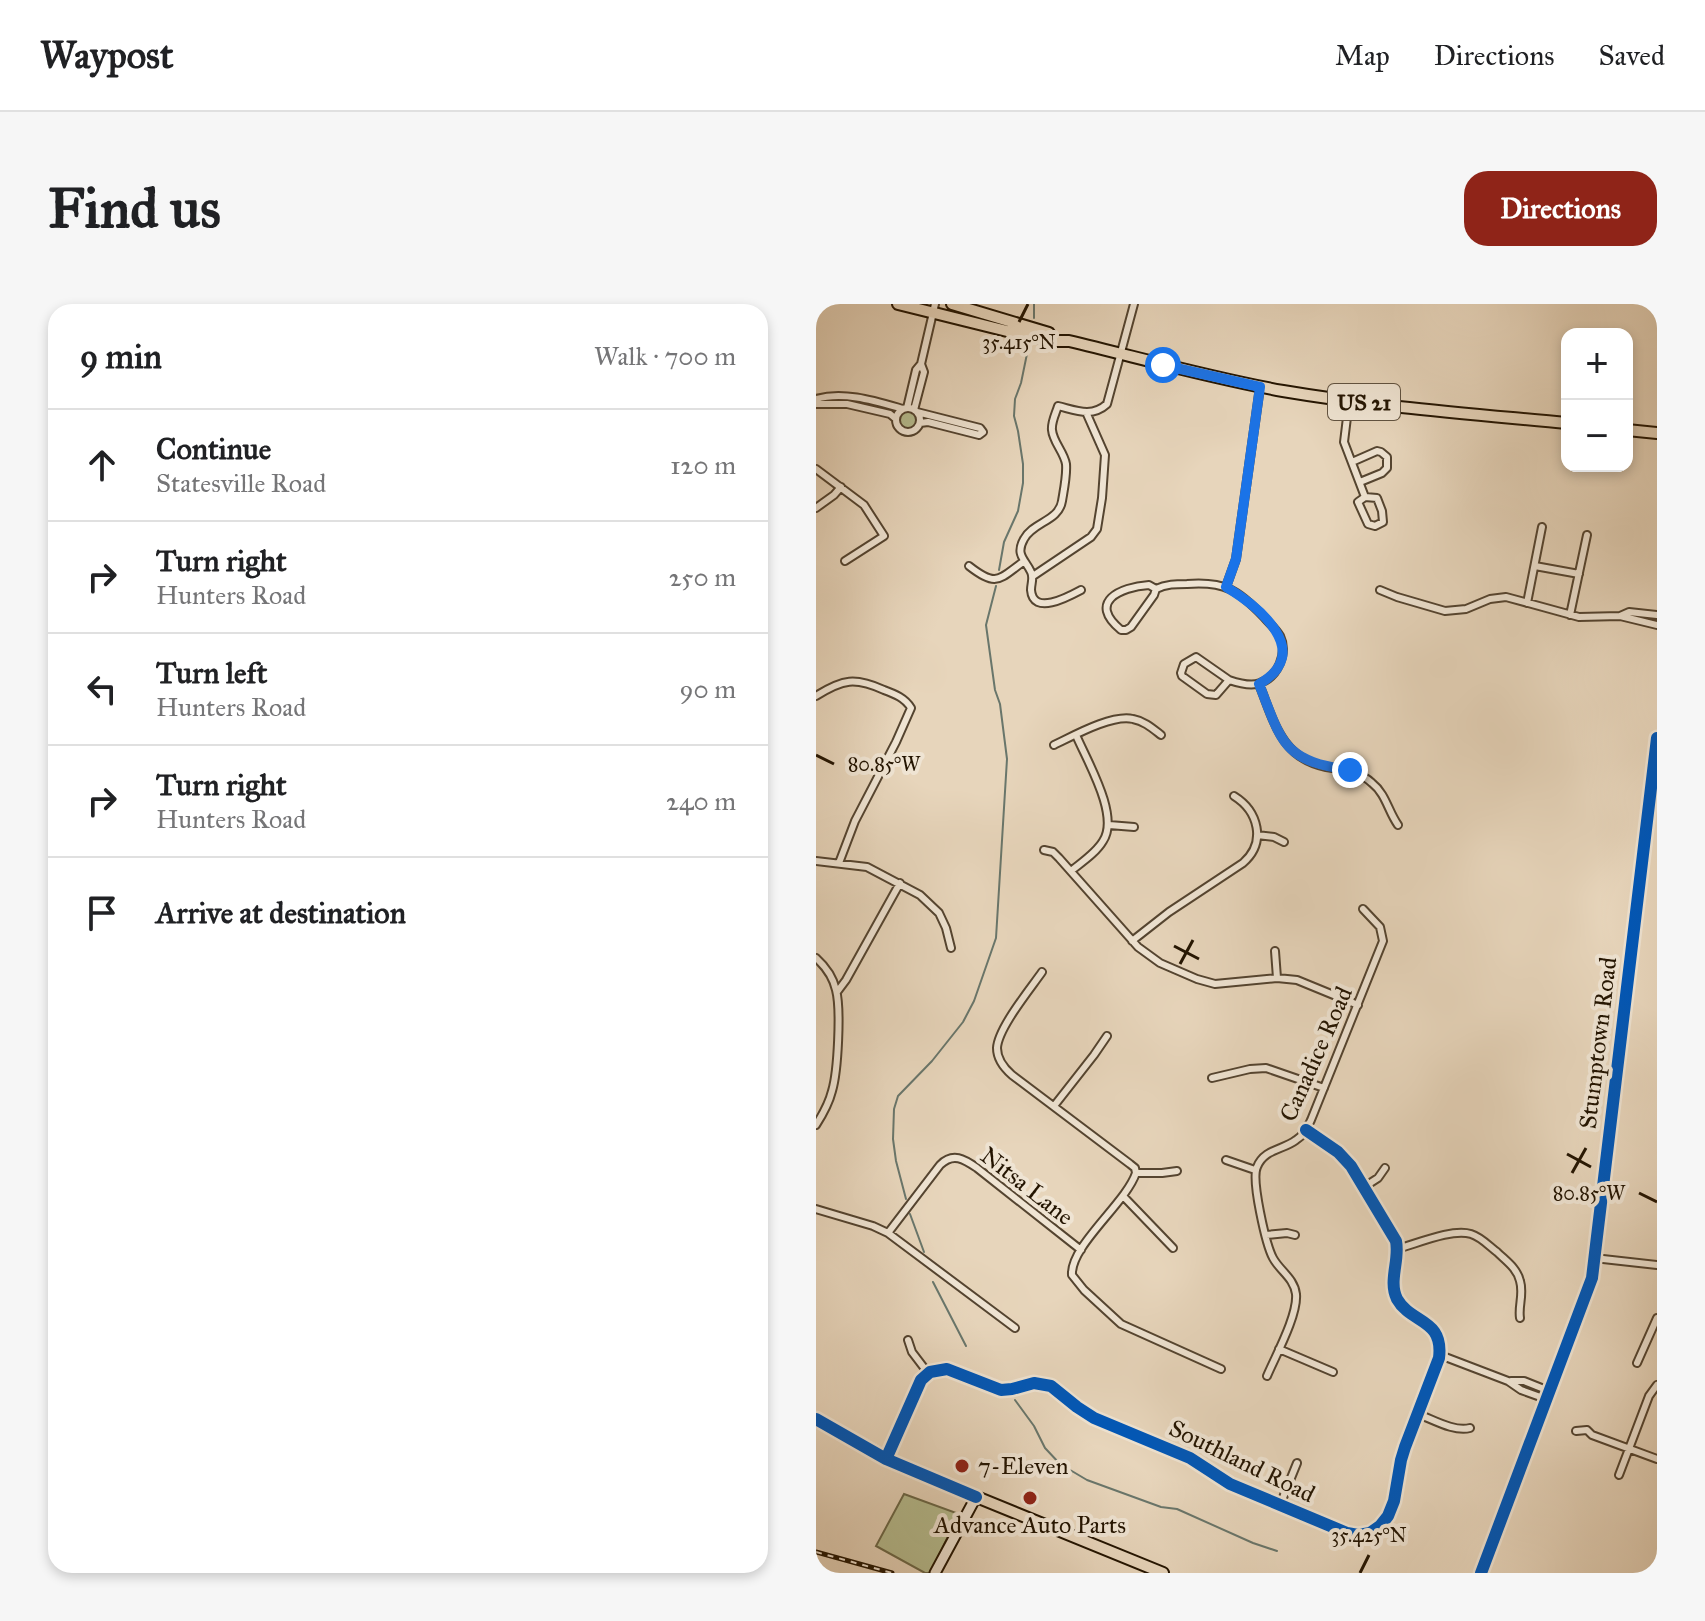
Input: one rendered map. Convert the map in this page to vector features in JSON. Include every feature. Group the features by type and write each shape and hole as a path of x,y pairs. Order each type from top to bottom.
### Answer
{"main road":[{"name":"US 21","path":"898,304 934,308 1020,333 1069,341 1260,387 1349,401 1561,422"},
{"name":"US 21","path":"952,304 1058,335 1069,341"},
{"path":"1633,431 1657,433"},
{"path":"816,1419 886,1459 1163,1573"}],"street":[{"path":"1081,590 1059,600 1039,604 1031,594 1033,576 1023,562 1021,549 1026,535 1058,512 1061,506 1066,468 1052,431 1058,406 1093,412 1107,404 1134,304"},
{"path":"910,410 924,372 921,364 934,308"},
{"path":"1226,587 1236,559 1260,387"},
{"path":"816,402 834,396 852,397 980,428 994,435"},
{"path":"1349,401 1344,442 1365,497"},
{"path":"816,402 847,404 890,414 905,432 928,422 979,435 983,432"},
{"path":"896,419 898,414 910,410"},
{"path":"910,410 920,423"},
{"path":"1033,576 1091,537 1097,529 1105,455 1086,412"},
{"path":"1352,462 1377,451 1387,457 1387,468 1382,473 1360,482"},
{"path":"816,469 867,508 884,536 845,561"},
{"path":"816,508 841,487"},
{"path":"1365,497 1377,498 1383,522 1375,526 1368,524 1358,502 1365,497"},
{"path":"1527,603 1542,527"},
{"path":"1570,615 1587,535"},
{"path":"969,566 987,578 997,580 1023,562"},
{"path":"1535,566 1579,574"},
{"path":"1156,589 1126,630 1121,630 1107,613 1108,601 1116,593 1138,586 1149,585 1156,589 1167,585 1205,582 1226,587 1248,600 1280,635 1283,649 1280,662 1271,676 1259,684 1229,680 1196,657 1184,664 1181,673 1186,680 1213,695 1219,694 1229,680"},
{"path":"1380,590 1445,611 1466,609 1506,597 1579,617 1620,616 1657,625"},
{"path":"1620,616 1629,612 1657,615"},
{"path":"816,696 841,683 862,681 892,693 911,706 911,712 850,831 839,863"},
{"path":"1259,684 1280,736 1290,748 1315,764 1355,771 1370,780 1381,791 1398,825"},
{"path":"1054,745 1125,718 1141,721 1161,735"},
{"path":"1071,871 1103,842 1109,825 1104,801 1076,735"},
{"name":"Stumptown Road","path":"1481,1573 1588,1289 1654,784 1657,738"},
{"path":"1132,941 1169,912 1243,863 1254,851 1257,835 1252,813 1246,804 1234,796"},
{"path":"1109,825 1134,827"},
{"path":"1257,835 1284,842"},
{"path":"1044,850 1053,852 1132,941 1160,963 1211,983 1277,978 1297,980 1358,1005"},
{"path":"816,861 867,867 920,895 944,923 951,948"},
{"path":"837,992 900,883"},
{"name":"Canadice Road","path":"1255,1170 1264,1156 1296,1140 1306,1130 1324,1088 1383,941 1380,927 1363,909"},
{"path":"1275,951 1277,978"},
{"path":"816,958 827,969 837,992 835,1078 831,1096 816,1125"},
{"path":"1042,972 999,1040 997,1049 1000,1059 1007,1070 1130,1164 1136,1173 1123,1196 1081,1250 1072,1266 1074,1280 1121,1324 1221,1369"},
{"path":"1054,1106 1107,1036"},
{"path":"1212,1078 1266,1068 1324,1088"},
{"path":"1306,1130 1345,1159 1393,1235 1397,1249 1396,1295 1408,1311 1433,1329 1440,1355 1508,1381 1524,1381 1548,1395"},
{"name":"Nitsa Lane","path":"888,1233 940,1165 956,1157 977,1168 1081,1250"},
{"path":"1226,1160 1255,1170 1255,1188 1273,1259 1289,1278 1296,1294 1295,1310 1267,1376"},
{"path":"1364,1187 1378,1178 1385,1168"},
{"path":"1136,1173 1177,1171"},
{"path":"1123,1196 1173,1248"},
{"path":"816,1209 888,1233 1015,1328"},
{"path":"1397,1249 1461,1233 1472,1234 1511,1265 1519,1276 1522,1291 1520,1318"},
{"path":"1266,1235 1295,1235"},
{"path":"1594,1258 1657,1265"},
{"path":"1637,1363 1655,1330 1657,1318"},
{"path":"886,1459 919,1384 928,1373 912,1352 908,1340"},
{"path":"1279,1349 1333,1372"},
{"name":"Southland Road","path":"928,1373 935,1369 947,1369 1004,1390 1034,1383 1051,1386 1094,1418 1190,1458 1224,1480 1347,1533 1364,1534 1376,1530 1392,1508 1401,1460 1440,1355"},
{"path":"1619,1475 1655,1390"},
{"path":"1418,1414 1459,1429 1470,1428"},
{"path":"1576,1431 1589,1432 1657,1459"},
{"path":"1280,1505 1297,1463"},
{"path":"935,1573 976,1497"}],"green space":[{"path":"908,408 917,411 920,420 917,429 908,432 899,429 896,420 899,411"},
{"path":"904,1494 959,1514 930,1573 876,1546"}],"waterway":[{"path":"1034,304 1034,318"},
{"path":"999,570 1004,542 1018,511 1023,483 1023,464 1014,416 1015,399 1029,344"},
{"path":"906,1199 893,1139 894,1109 898,1096 932,1061 963,1022 974,1001 996,938 1007,759 986,625 996,586"},
{"path":"910,1214 924,1252"},
{"path":"933,1282 966,1346"},
{"path":"1015,1400 1045,1448 1060,1464 1087,1480 1161,1507 1177,1509 1277,1551"}],"railway":[{"path":"816,1552 892,1573"}],"cycle path":[{"path":"1481,1573 1592,1278 1657,738"},
{"path":"886,1459 921,1380 930,1372 947,1369 1001,1390 1034,1383 1051,1386 1094,1418 1190,1458 1230,1484 1347,1533 1370,1533 1380,1526 1394,1501 1401,1460 1439,1358 1439,1345 1432,1328 1410,1313 1397,1299 1394,1285 1396,1241 1351,1166 1338,1152 1306,1130"},
{"path":"816,1419 886,1459 976,1497"}],"place":[{"name":"7-Eleven","path":"962,1466"},
{"name":"Advance Auto Parts","path":"1030,1498"}],"route":[{"path":"1163,365 1260,387 1236,559 1226,587 1248,600 1280,635 1283,649 1278,667 1259,684 1280,736 1290,748 1315,764 1350,770"}]}
